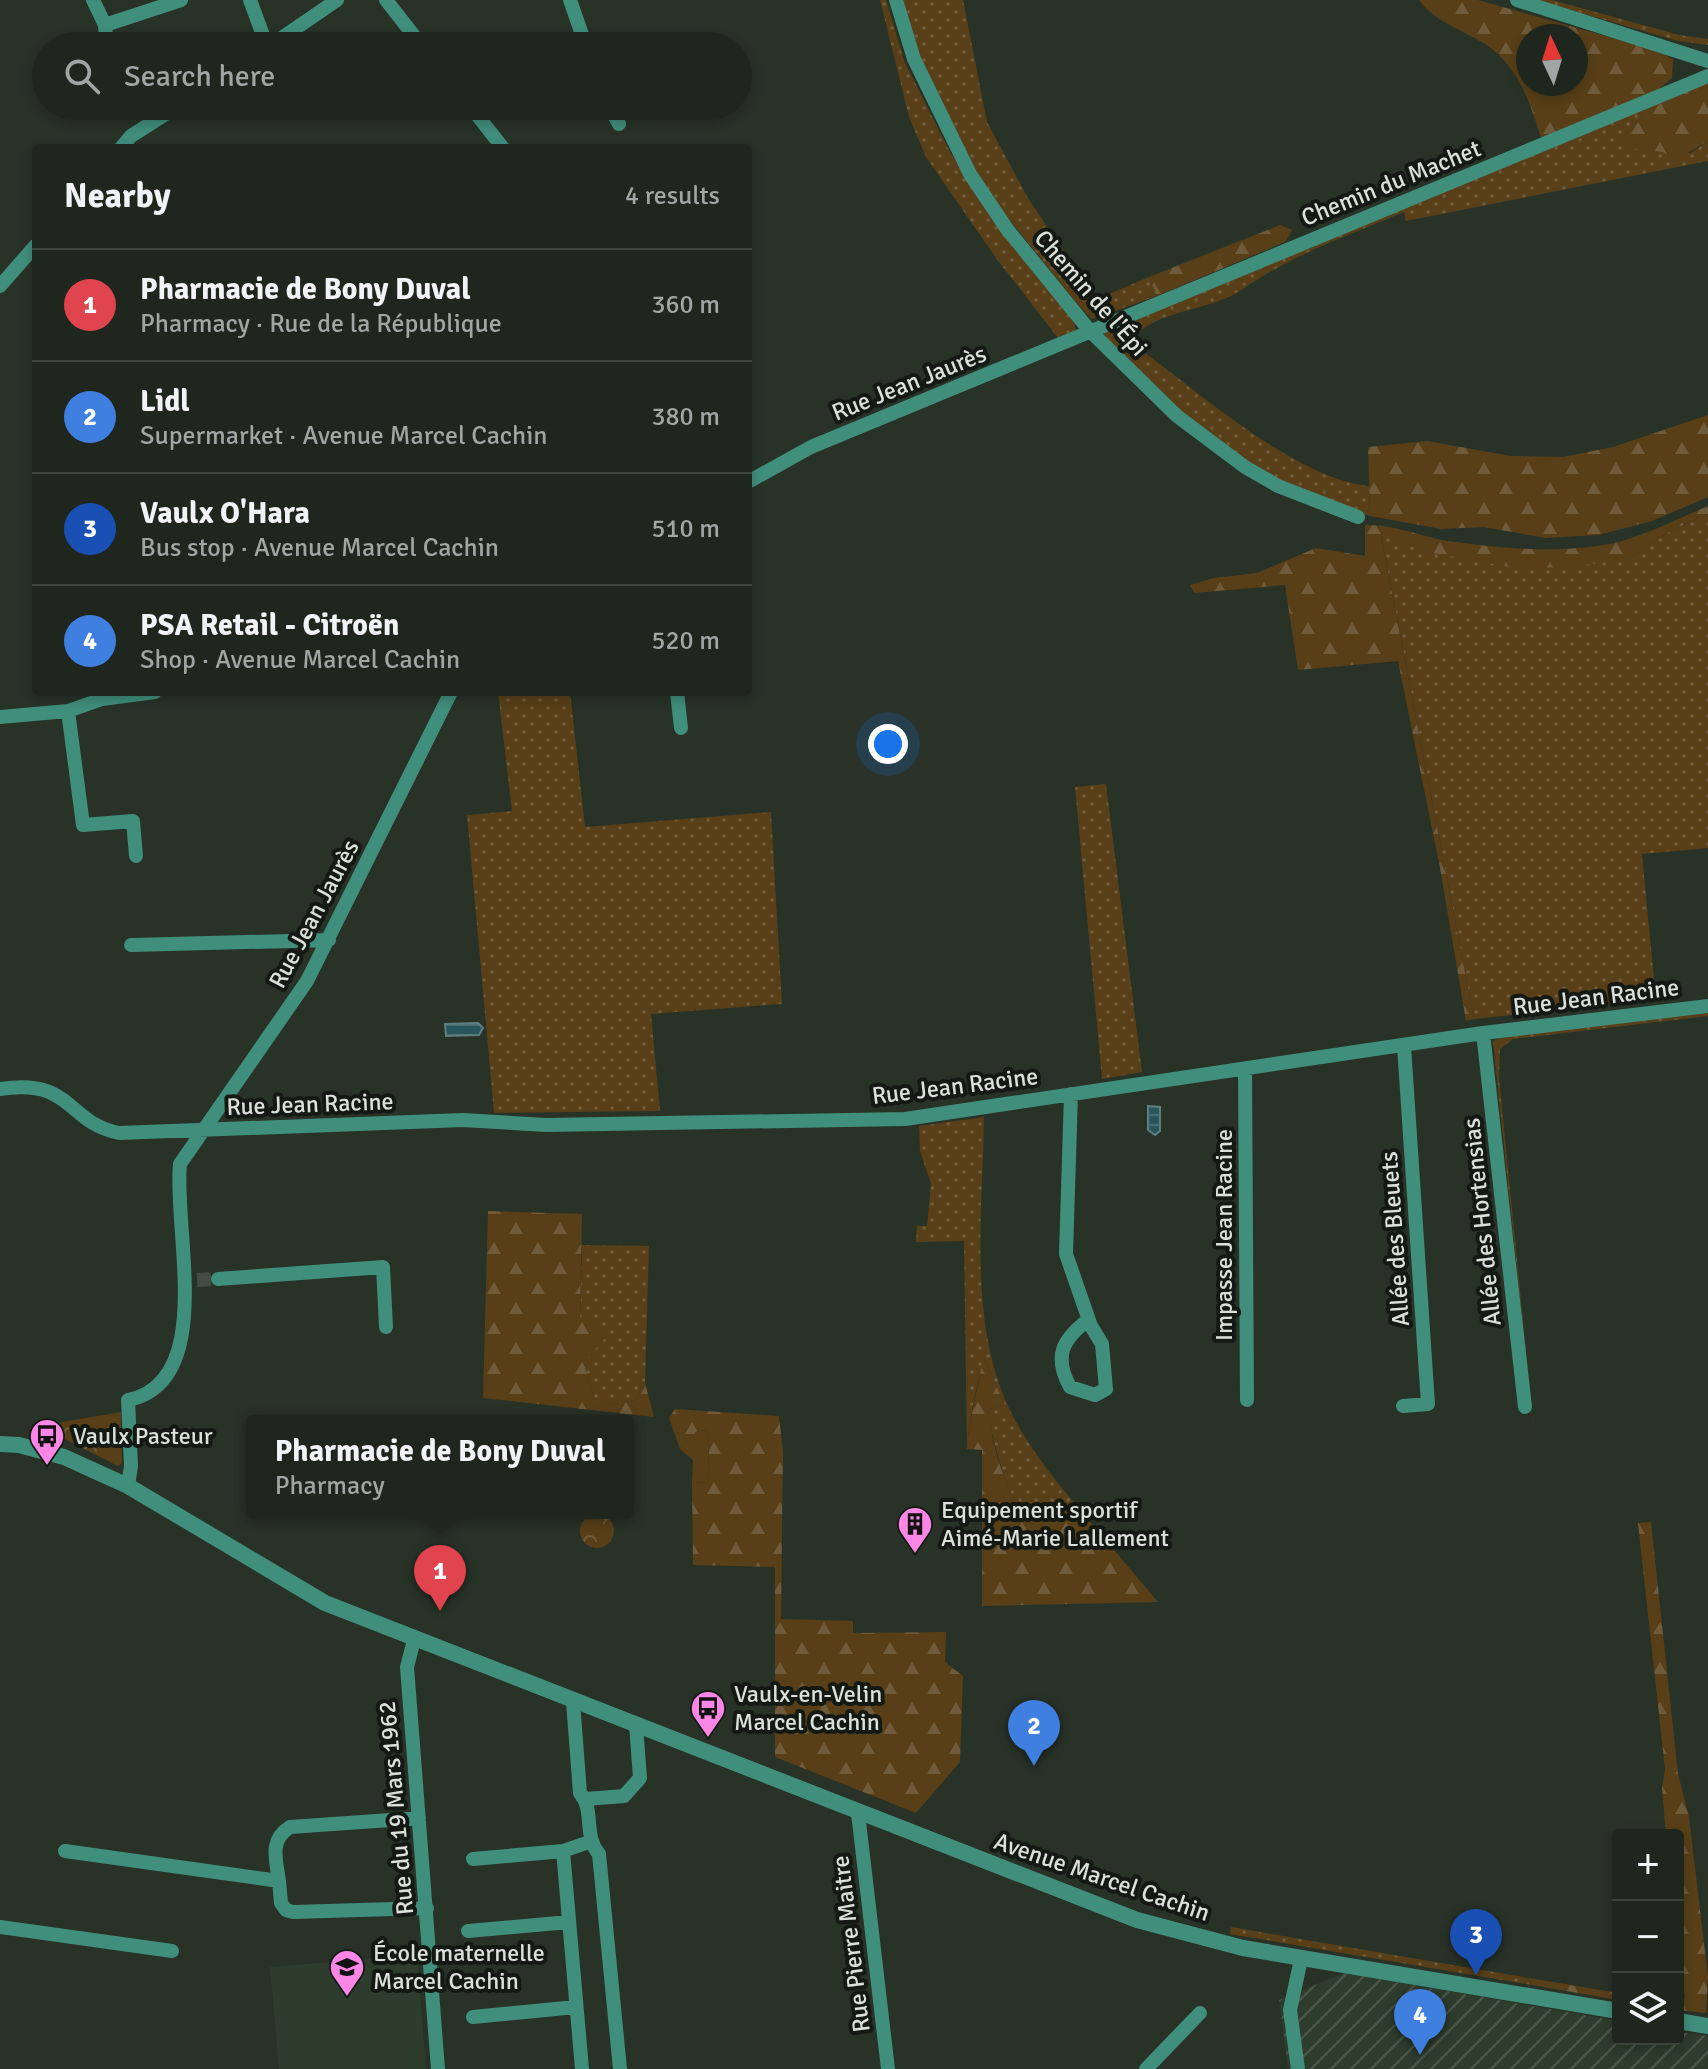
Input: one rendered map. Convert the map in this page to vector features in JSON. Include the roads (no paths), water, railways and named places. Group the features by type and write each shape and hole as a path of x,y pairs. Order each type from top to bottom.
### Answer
{"street":[{"path":"93,0 106,32"},
{"path":"105,25 181,0"},
{"path":"250,0 263,32"},
{"path":"289,32 337,0"},
{"path":"386,0 411,32"},
{"path":"570,0 581,32"},
{"name":"Chemin de l'Épi","path":"896,0 914,59 970,174 1007,229 1090,331 1177,416 1245,467 1278,486 1358,517"},
{"path":"1517,0 1708,61"},
{"name":"Chemin du Machet","path":"1090,331 1708,76"},
{"path":"124,144 156,120"},
{"path":"481,120 500,144"},
{"path":"617,120 619,124"},
{"path":"0,286 32,250"},
{"name":"Rue Jean Jaurès","path":"752,480 811,447 1090,331"},
{"path":"0,717 68,711 102,699 125,696"},
{"name":"Rue Jean Jaurès","path":"128,1486 131,1466 128,1400 146,1396 162,1385 174,1368 181,1347 191,1281 177,1191 180,1164 307,981 449,696"},
{"path":"677,696 681,728"},
{"path":"68,711 83,825 133,821 136,856"},
{"path":"131,945 329,940"},
{"name":"Rue Jean Racine","path":"0,1089 29,1085 52,1091 104,1130 201,1130 463,1120 546,1125 905,1119 1483,1033 1708,1006"},
{"name":"Allée des Hortensias","path":"1483,1033 1525,1407"},
{"name":"Allée des Bleuets","path":"1403,1406 1428,1404 1404,1046"},
{"name":"Impasse Jean Racine","path":"1245,1069 1247,1400"},
{"path":"1071,1094 1066,1254 1088,1320 1105,1355 1106,1389 1095,1395 1070,1387 1063,1367 1062,1346 1068,1336 1088,1320"},
{"path":"218,1279 383,1267 386,1327"},
{"name":"Avenue Marcel Cachin","path":"0,1444 19,1445 64,1457 128,1486 325,1603 1137,1920 1243,1948 1301,1959 1612,2010"},
{"name":"Rue du 19 Mars 1962","path":"414,1640 407,1667 438,2069"},
{"path":"573,1702 580,1793 586,1799 589,1842 599,1854 620,2069"},
{"path":"586,1799 624,1796 640,1778 636,1725"},
{"name":"Rue Pierre Maitre","path":"858,1813 888,2069"},
{"path":"419,1818 290,1827 280,1833 275,1844 281,1903 286,1910 427,1908"},
{"path":"473,1859 563,1851 589,1842"},
{"path":"65,1851 279,1881"},
{"path":"563,1851 582,2069"},
{"path":"468,1931 569,1922"},
{"path":"0,1927 172,1951"},
{"path":"1298,2069 1290,2010 1301,1959"},
{"path":"473,2017 576,2007"},
{"path":"1146,2069 1200,2013"},
{"path":"1684,2022 1708,2026"}],"water":[{"path":"478,1023 483,1028 479,1035 446,1036 445,1024"},
{"path":"1148,1106 1160,1107 1160,1131 1155,1135 1148,1130"}],"tunnel":[{"path":"197,1280 218,1279"}],"place":[{"name":"Vaulx Pasteur","path":"47,1467"},
{"name":"Equipement sportif Aimé-Marie Lallement","path":"915,1555"},
{"name":"Pharmacie de Bony Duval","path":"440,1611"},
{"name":"Vaulx-en-Velin Marcel Cachin","path":"708,1739"},
{"name":"Lidl","path":"1034,1766"},
{"name":"Vaulx O'Hara","path":"1476,1975"},
{"name":"École maternelle Marcel Cachin","path":"347,1998"},
{"name":"PSA Retail - Citroën","path":"1420,2055"}]}
